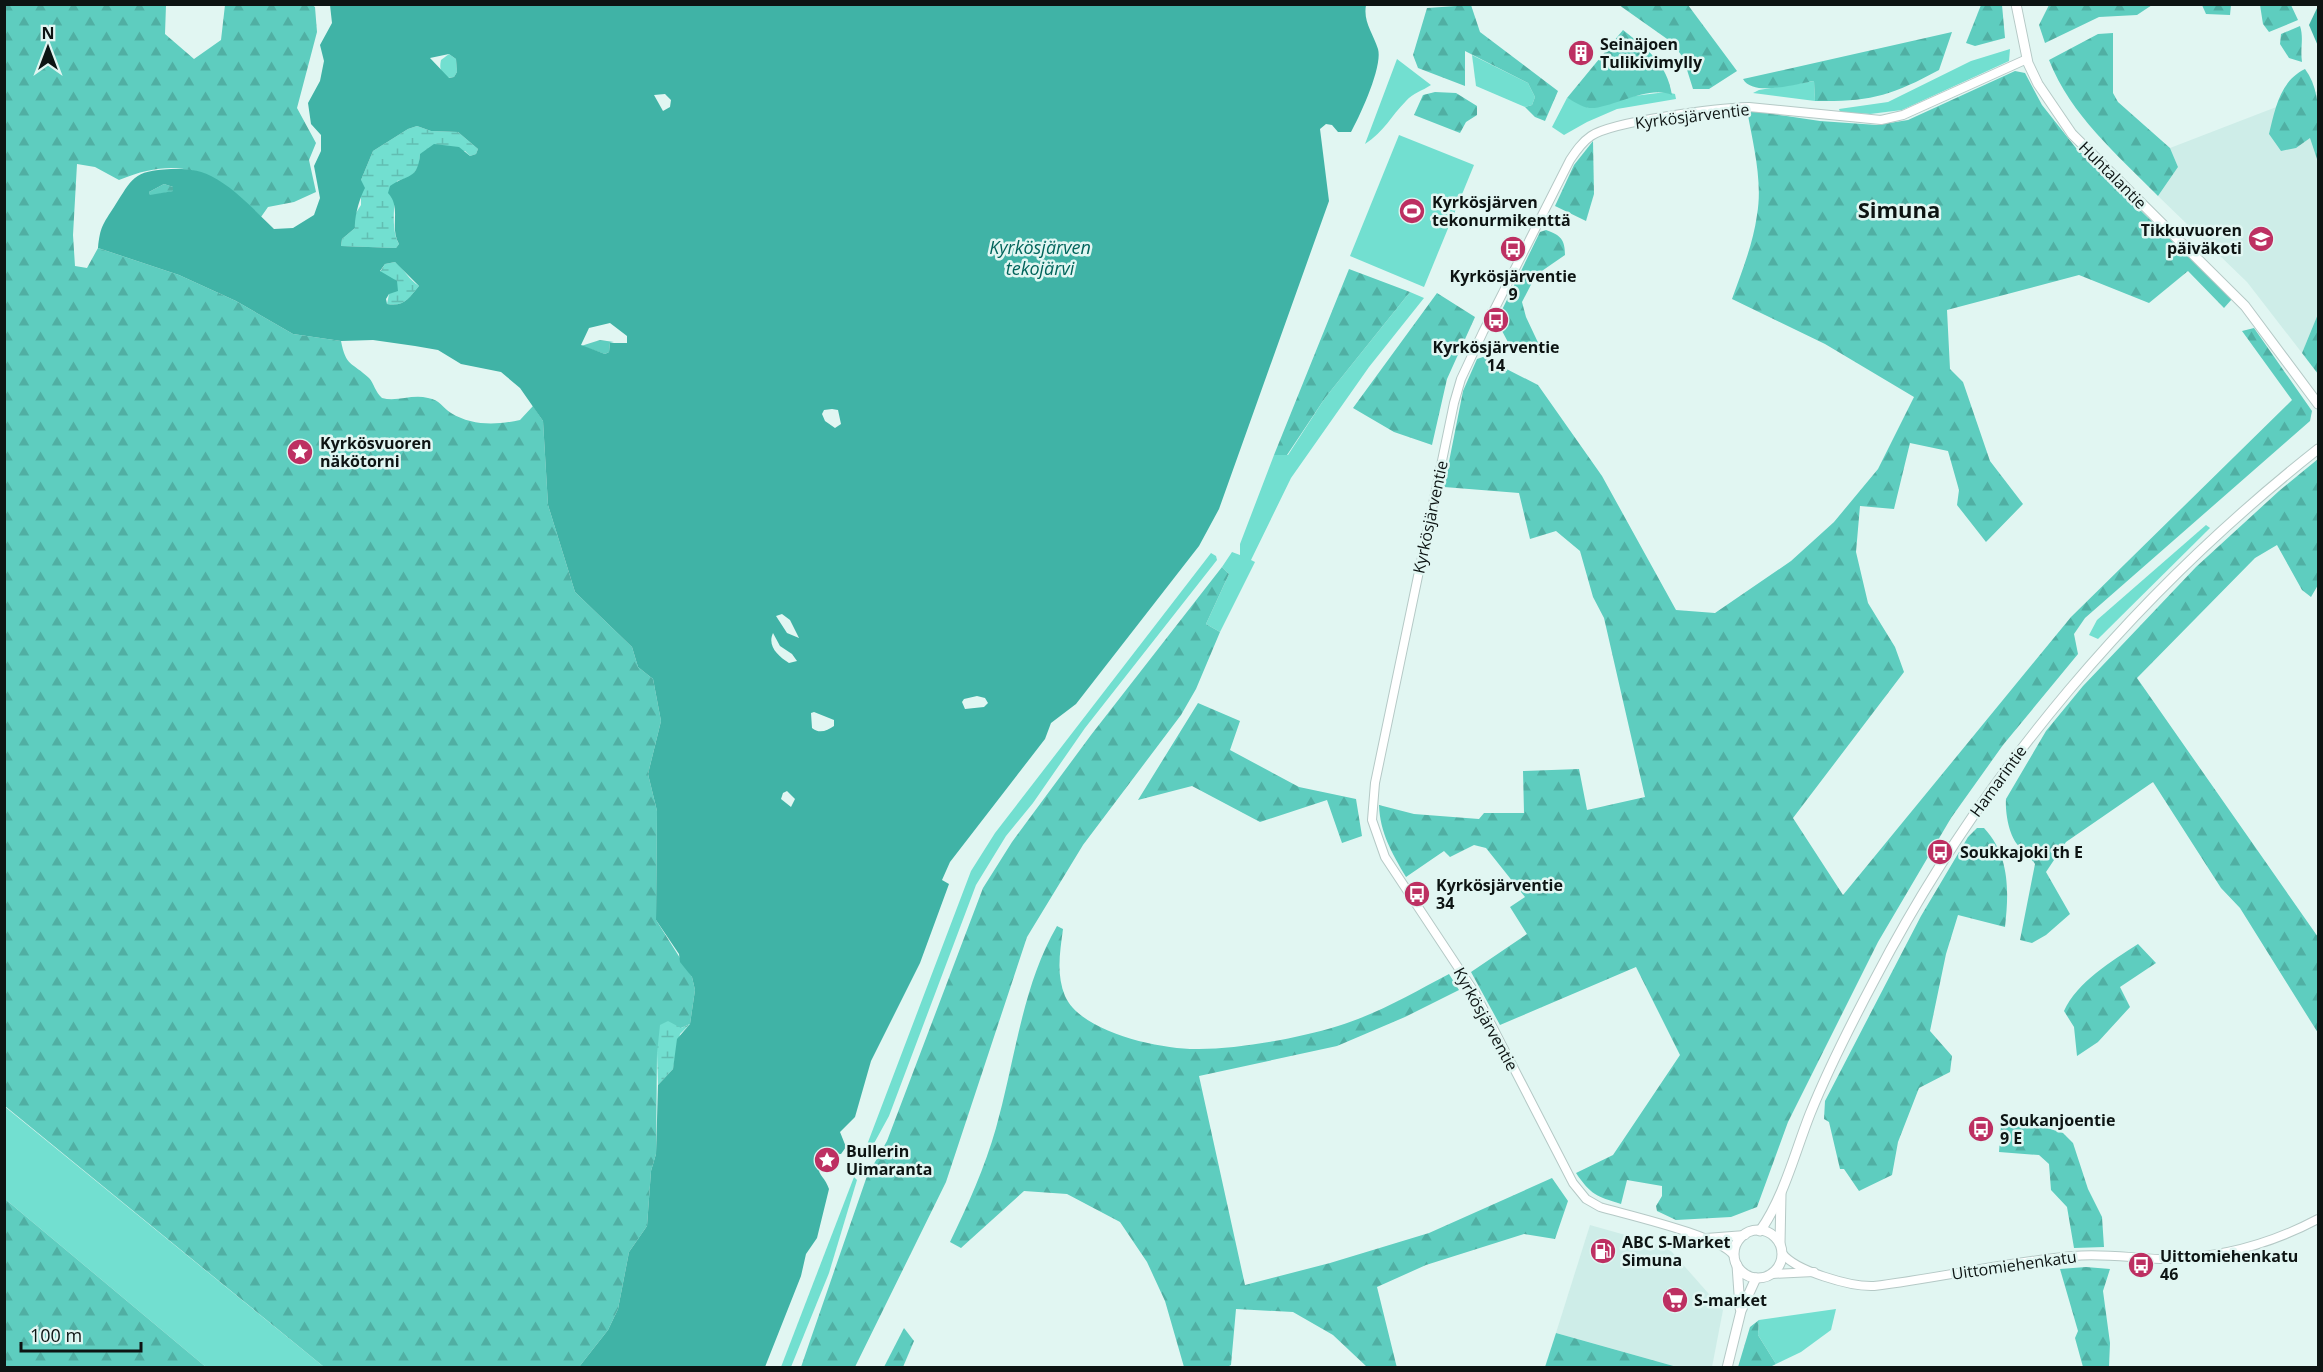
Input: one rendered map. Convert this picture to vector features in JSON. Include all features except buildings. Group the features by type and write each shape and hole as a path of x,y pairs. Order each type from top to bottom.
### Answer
{"main road":[{"name":"Huhtalantie","path":"2016,4 2027,59 2038,84 2073,135 2245,306 2319,404"},
{"name":"Hamarintie","path":"1760,1231 1781,1188 1811,1111 1895,940 2002,773 2102,651 2137,614 2214,536 2319,449"},
{"name":"Hamarintie","path":"1781,1188 1781,1249"},
{"path":"1736,1260 1741,1271 1756,1278 1772,1274 1781,1261 1781,1249 1775,1238 1760,1231 1745,1235 1735,1248 1740,1311"},
{"path":"1727,1368 1740,1311 1756,1278"}],"street":[{"name":"Kyrkösjärventie","path":"1736,1260 1730,1249 1705,1238 1600,1207 1586,1199 1573,1183 1472,986 1430,926 1378,842 1372,820 1375,783 1454,403 1461,379 1483,332 1564,170 1578,147 1589,136 1623,125 1729,107 1881,120 1904,115 2027,59"},
{"name":"Uittomiehenkatu","path":"1781,1249 1787,1260 1814,1272 1853,1284 1874,1286 2082,1255 2190,1258 2226,1253 2262,1244 2319,1219"},
{"name":"Kyrkösjärventie","path":"1705,1238 1745,1235"},
{"name":"Uittomiehenkatu","path":"1772,1274 1814,1272"}],"shaded area":[{"name":"Tikkuvuoren päiväkoti","path":"2318,91 2318,314 2302,353 2247,282 2158,196 2178,167 2170,148"},
{"path":"1590,1225 1650,1242 1671,1251 1723,1310 1712,1367 1677,1367 1556,1333"}],"green space":[{"path":"311,4 315,7 317,32 297,108 316,143 309,160 316,192 294,202 268,207 261,217 228,189 196,172 179,168 161,168 119,180 95,167 77,164 73,235 75,266 87,268 98,248 179,275 236,301 293,334 341,341 345,356 350,363 369,378 382,398 432,399 459,417 485,423 520,420 533,406 543,421 548,505 575,592 632,647 638,667 653,679 661,721 648,774 657,811 656,920 692,977 695,990 690,1024 681,1028 657,1053 656,1154 651,1171 647,1226 629,1252 618,1309 608,1330 579,1367 324,1367 5,1106 4,5 166,5 165,34 194,59 221,40 225,5"},
{"path":"2049,4 2152,5 2137,15 2099,17 2045,43 2039,25"},
{"path":"1471,5 1480,32 1558,91 1545,121 1535,117 1525,107 1532,105 1535,97 1528,83 1465,51 1465,86 1418,68 1413,55 1427,8"},
{"path":"1619,5 1688,5 1737,71 1709,89 1693,89 1683,57 1670,41"},
{"path":"1981,5 2002,5 2005,38 1975,46 1966,43"},
{"path":"2202,5 2231,5 2230,15 2206,14"},
{"path":"2260,5 2291,5 2298,20 2269,32 2263,24"},
{"path":"2300,26 2302,62 2289,58 2280,44 2281,34"},
{"path":"1623,30 1648,50 1661,65 1672,95 1662,92 1640,95 1597,108 1589,108 1567,98"},
{"path":"1952,32 1939,70 1907,86 1879,96 1815,101 1814,81 1765,88 1748,84 1743,79"},
{"path":"2113,33 2113,93 2118,102 2170,148 2178,167 2158,196 2082,117 2058,80 2049,60 2098,34"},
{"path":"2010,49 2009,61 1902,110 1870,114 1840,112 1839,109 1888,102 1971,61"},
{"path":"449,54 456,59 457,72 454,77 448,78 440,66 441,60"},
{"path":"1472,55 1528,83 1535,97 1532,105 1525,107 1476,86"},
{"path":"1397,59 1431,85 1409,98 1382,129 1365,144"},
{"path":"2305,69 2315,89 2319,113 2318,162 2310,138 2296,148 2281,151 2269,134 2276,106 2284,88"},
{"path":"2015,71 2025,73 2042,105 2076,148 2232,299 2224,308 2188,271 2149,303 2079,275 1947,310 1950,369 1963,382 1990,461 2023,504 1986,542 1957,505 1959,490 1948,451 1910,443 1894,509 1860,506 1856,552 1868,603 1895,647 1904,672 1793,818 1843,895 2071,617 2292,400 2242,331 2254,328 2312,411 2310,421 2085,618 2074,634 2078,654 2003,745 1951,818 1878,942 1788,1122 1757,1207 1731,1217 1676,1220 1657,1211 1656,1206 1662,1196 1662,1186 1627,1180 1621,1204 1606,1199 1590,1190 1576,1173 1613,1155 1680,1055 1636,967 1500,1025 1471,972 1527,934 1510,907 1525,897 1486,848 1474,845 1450,857 1444,851 1406,877 1388,842 1380,815 1379,805 1414,814 1479,819 1484,813 1524,813 1523,771 1579,769 1587,810 1645,797 1604,618 1593,597 1580,551 1556,531 1530,539 1519,493 1444,487 1463,391 1477,359 1483,357 1538,385 1602,476 1676,610 1715,613 1791,561 1834,522 1878,469 1914,397 1825,344 1732,299 1750,247 1759,202 1756,162 1747,110 1820,121 1877,125 1908,120"},
{"path":"1814,81 1815,101 1753,93 1759,90"},
{"path":"1435,92 1456,93 1477,106 1477,115 1466,122 1460,133 1414,115 1423,95"},
{"path":"1666,92 1675,94 1676,99 1617,109 1564,135 1552,127 1567,98 1589,108 1634,96"},
{"path":"417,126 431,131 458,132 478,149 476,154 470,156 465,151 420,154 419,166 411,177 397,181 394,222 399,244 396,248 341,246 342,239 355,228 354,216 361,205 361,180 373,151 408,129"},
{"name":"Kyrkösjärven tekonurmikenttä","path":"1399,135 1474,165 1424,287 1350,256"},
{"path":"1593,141 1594,194 1586,221 1555,206 1574,165"},
{"path":"164,184 173,187 174,191 150,196 149,192"},
{"path":"1546,230 1561,239 1565,255 1536,275 1522,302 1526,317 1542,351 1540,355 1509,344 1501,329 1499,316 1540,232"},
{"path":"395,262 419,286 409,298 393,305 387,304 389,294 380,272 385,264"},
{"path":"1349,269 1410,292 1325,398 1287,455 1274,455"},
{"path":"1410,292 1424,298 1369,367 1291,478 1251,560 1255,562 1220,632 1206,624 1229,574 1222,567 1232,552 1240,555 1240,544 1274,455 1288,455 1325,398"},
{"path":"1437,293 1475,317 1447,379 1432,445 1394,432 1353,408"},
{"path":"2318,314 2318,374 2302,353"},
{"path":"600,340 614,342 610,343 609,352 605,354 581,346"},
{"path":"2318,459 2318,585 2311,597 2302,590 2277,545 2255,558 2137,678 2318,937 2318,1033 2240,908 2221,888 2153,782 2066,842 2046,872 2070,914 2046,935 2032,943 2020,940 2035,864 2013,837 2008,824 2006,799 2046,731 2083,686 2196,567 2279,491"},
{"path":"2206,525 2210,528 2098,639 2089,635 2097,620"},
{"path":"1211,553 1216,556 1217,560 1085,728 1033,803 1006,836 976,885 889,1116 866,1158 862,1158 971,871 995,833"},
{"path":"1222,567 1229,574 1206,624 1220,632 1196,689 1181,715 1083,845 1027,937 946,1182 855,1367 801,1367 867,1176 887,1141 983,888 1012,842 1091,735"},
{"path":"1198,703 1240,721 1230,750 1299,787 1356,799 1362,836 1342,843 1327,800 1260,822 1192,786 1138,800"},
{"path":"1977,828 1984,828 1993,839 2003,862 2007,887 2005,927 1958,915 1946,954 1930,1031 1952,1056 1950,1072 1919,1088 1898,1142 1892,1175 1859,1191 1844,1169 1840,1169 1829,1122 1824,1119 1825,1101 1921,916 1968,837"},
{"path":"1057,926 1063,929 1060,979 1065,996 1074,1009 1088,1020 1124,1037 1165,1046 1199,1049 1233,1047 1288,1039 1352,1021 1408,996 1449,974 1459,990 1405,1017 1337,1046 1199,1076 1245,1285 1330,1263 1429,1233 1552,1178 1568,1201 1555,1239 1524,1234 1426,1265 1377,1287 1397,1368 1367,1367 1333,1335 1293,1312 1236,1309 1231,1365 1227,1367 1184,1367 1165,1301 1147,1262 1120,1222 1067,1194 1024,1191 961,1248 950,1242 987,1157 1003,1103 1027,999 1035,973"},
{"path":"2138,944 2156,963 2120,987 2130,1007 2098,1042 2077,1056 2074,1027 2064,1011 2070,1000 2086,982"},
{"path":"668,1021 681,1028 690,1024 680,1034 673,1069 658,1085 657,1053 660,1025"},
{"path":"4,1106 324,1367 206,1367 5,1199"},
{"path":"2001,1125 2047,1128 2063,1133 2073,1143 2088,1189 2102,1217 2104,1247 2074,1248 2067,1207 2051,1190 2049,1164 2039,1155 1999,1152"},
{"path":"854,1177 857,1180 829,1273 791,1367 781,1367"},
{"path":"5,1199 206,1367 5,1367"},
{"path":"2086,1267 2110,1269 2103,1291 2110,1343 2109,1367 2083,1367 2075,1338 2078,1331 2060,1269"},
{"path":"1836,1309 1831,1330 1801,1352 1776,1364 1758,1335 1759,1320"},
{"path":"1759,1320 1758,1335 1776,1364 1770,1367 1738,1367 1750,1327"},
{"path":"904,1328 914,1341 903,1367 884,1367"},
{"path":"1556,1333 1677,1367 1545,1367"}],"water":[{"name":"Kyrkösjärven tekojärvi","path":"330,5 1366,5 1367,22 1379,57 1374,79 1351,132 1338,132 1332,125 1326,124 1320,129 1329,201 1219,509 1199,546 1076,704 1051,723 1045,739 950,862 942,880 949,884 920,963 871,1061 855,1117 840,1132 846,1147 841,1154 826,1153 819,1165 829,1189 817,1238 806,1254 801,1276 765,1367 579,1367 608,1330 618,1309 629,1252 647,1226 651,1171 656,1154 658,1085 673,1069 677,1039 690,1024 695,990 692,977 680,962 679,954 656,920 657,811 648,774 661,721 653,679 638,667 632,647 575,592 548,505 543,421 520,388 501,372 461,364 438,350 373,340 341,341 293,334 236,301 179,275 98,248 101,230 130,183 141,174 158,170 191,170 211,176 237,193 274,229 293,228 314,215 320,198 314,166 321,151 321,135 311,124 308,103 320,81 324,61 320,45 332,23","holes":["449,54 456,59 457,72 454,77 449,78 430,58","665,94 671,100 670,107 663,111 654,95","417,126 431,131 458,132 478,149 476,154 470,156 459,147 434,144 420,154 417,168 411,175 390,186 388,193 394,205 395,231 399,244 396,248 341,246 342,239 355,228 355,218 365,188 361,180 373,151 408,129","164,184 173,187 173,191 150,195 149,192","395,262 419,286 402,303 387,304 386,299 389,294 398,291 397,281 380,271 385,264","610,323 627,336 627,343 610,343 609,352 605,354 581,345 589,328","824,410 838,410 841,424 835,428 825,421 822,414","782,614 790,620 799,638 787,633 776,616","773,633 780,646 792,654 797,661 789,663 778,654 771,642","977,696 985,698 988,703 984,707 965,709 962,702 964,699","814,712 834,720 834,726 829,729 815,730 812,728 811,713","787,791 795,799 791,807 781,799 783,793"]},
{"path":"2318,6 2318,46 2309,25"}],"place":[{"name":"Seinäjoen Tulikivimylly","path":"1581,53"},
{"name":"Kyrkösjärven tekonurmikenttä","path":"1412,211"},
{"name":"Tikkuvuoren päiväkoti","path":"2261,239"},
{"name":"Kyrkösjärventie 9","path":"1513,249"},
{"name":"Kyrkösjärventie 14","path":"1496,320"},
{"name":"Kyrkösvuoren näkötorni","path":"300,452"},
{"name":"Soukkajoki th E","path":"1940,852"},
{"name":"Kyrkösjärventie 34","path":"1417,894"},
{"name":"Soukanjoentie 9 E","path":"1981,1129"},
{"name":"Bullerin Uimaranta","path":"827,1160"},
{"name":"ABC S-Market Simuna","path":"1603,1251"},
{"name":"Uittomiehenkatu 46","path":"2141,1265"},
{"name":"S-market","path":"1675,1300"}],"district":[{"name":"Simuna","path":"1899,210"}]}
